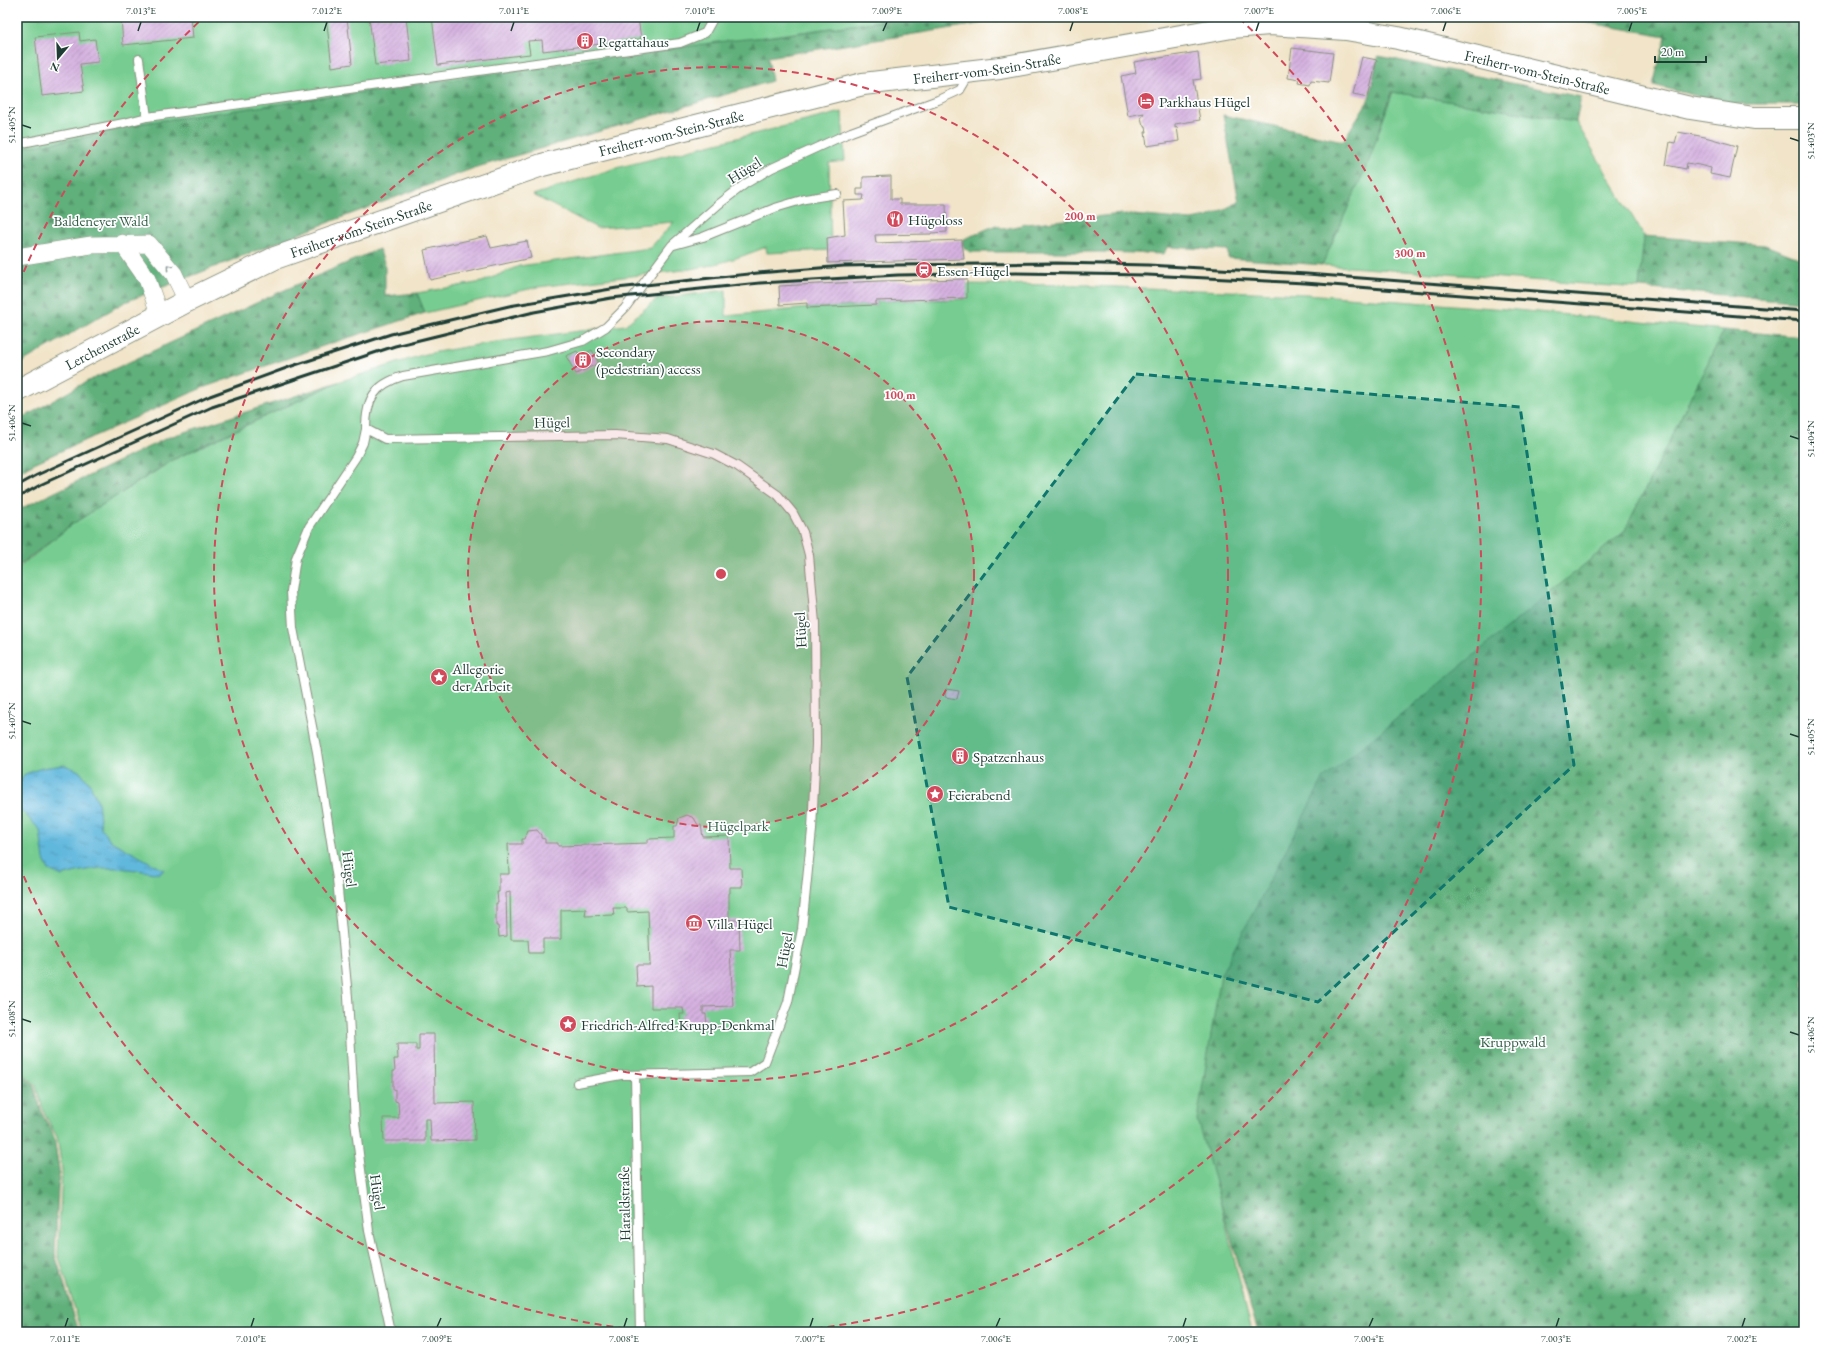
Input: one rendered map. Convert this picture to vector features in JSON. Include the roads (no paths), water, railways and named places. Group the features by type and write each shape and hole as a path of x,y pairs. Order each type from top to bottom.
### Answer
{"main road":[{"name":"Freiherr-vom-Stein-Straße","path":"187,301 275,258 542,165 862,84 1000,68 1270,20 1346,29 1398,38 1690,108 1754,118 1804,118"},
{"name":"Lerchenstraße","path":"17,391 187,301"}],"street":[{"path":"17,257 91,245 122,243 149,244 174,274 187,301"},
{"path":"122,243 147,279 160,316"}],"lane":[{"path":"17,144 148,117 680,43 705,33 714,17"},
{"path":"139,58 148,117"},
{"name":"Hügel","path":"391,1332 369,1231 355,1122 347,990 337,879 319,759 293,628 291,591 296,558 309,527 356,457 363,443 367,413 373,395 379,388 390,380 403,376 548,351 583,341 606,327 620,313 672,246 719,204 745,184 772,168 851,132 938,100 960,90 972,71"},
{"path":"672,246 703,237 775,208 805,199 837,194"},
{"name":"Hügel","path":"366,429 385,439 394,440 615,434 668,439 714,454 756,478 778,495 793,513 802,532 808,555 815,623 816,744 812,830 802,929 788,1002 765,1062 750,1072 621,1075 576,1083"},
{"name":"Haraldstraße","path":"635,1075 640,1332"}],"water":[{"path":"65,765 79,771 90,784 98,802 101,828 111,841 164,870 160,874 122,868 100,868 62,876 49,870 44,860 40,830 20,809 17,801 17,786 25,774 42,768"}],"railway":[{"path":"17,486 37,475 210,396 292,366 391,334 509,306 617,288 758,273 844,266 1057,263 1148,265 1307,274 1804,311"},
{"path":"17,498 42,484 212,407 395,346 534,312 611,298 760,283 898,275 1016,273 1147,275 1305,283 1804,321"}],"place":[{"name":"Regattahaus","path":"585,41"},
{"name":"Parkhaus Hügel","path":"1146,101"},
{"name":"Hügoloss","path":"895,219"},
{"name":"Essen-Hügel","path":"924,270"},
{"name":"Secondary (pedestrian) access","path":"583,360"},
{"name":"Allegorie der Arbeit","path":"439,677"},
{"name":"Spatzenhaus","path":"960,756"},
{"name":"Feierabend","path":"935,794"},
{"name":"Villa Hügel","path":"694,923"},
{"name":"Friedrich-Alfred-Krupp-Denkmal","path":"568,1024"}],"park label":[{"name":"Baldeneyer Wald","path":"101,220"},
{"name":"Hügelpark","path":"738,825"},
{"name":"Kruppwald","path":"1513,1041"}]}
